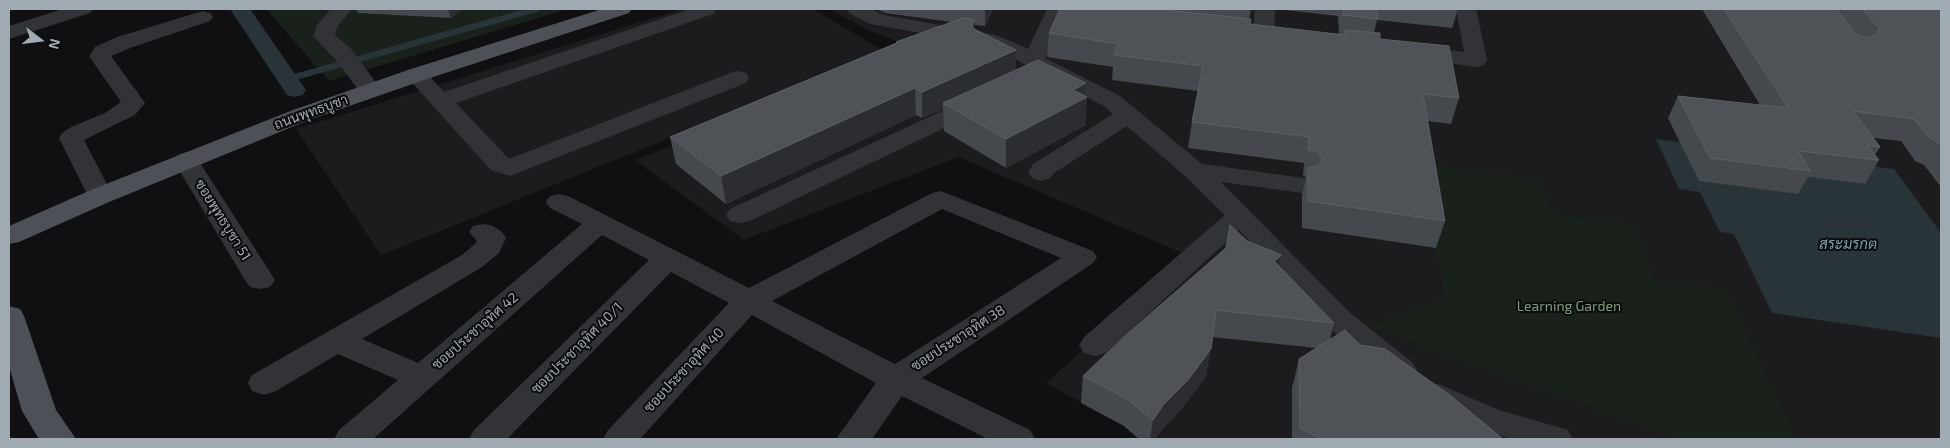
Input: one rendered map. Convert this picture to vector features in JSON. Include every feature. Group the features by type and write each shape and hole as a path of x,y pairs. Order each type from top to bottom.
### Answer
{"main road":[{"name":"ถนนพุทธบูชา","path":"9,236 186,160 301,115 416,74 622,9"},
{"path":"9,316 39,411 48,427 59,439"}],"street":[{"path":"9,33 83,9"},
{"path":"342,9 327,25 324,36 349,61 370,90"},
{"path":"856,9 878,20 996,41 1037,70 1112,101 1194,171 1241,216 1338,319 1416,382 1455,406 1490,420 1556,439"},
{"path":"1264,35 1265,9"},
{"path":"1396,50 1476,60 1466,9"},
{"path":"440,101 706,10"},
{"path":"1037,70 1062,12"},
{"path":"100,196 71,138 80,132 113,118 127,110 133,103 100,56 102,52 125,42 203,17"},
{"path":"416,74 500,165 510,168 738,78"},
{"path":"740,215 993,96"},
{"path":"1041,173 1042,169 1129,115"},
{"name":"ซอยพุทธบูชา 51","path":"186,160 260,280"},
{"path":"1194,171 1302,185"},
{"name":"ซอยประชาอุทิศ 40","path":"620,439 748,301 941,199 1083,257"},
{"path":"560,202 896,379 1018,439"},
{"path":"1094,345 1226,227 1241,216"},
{"name":"ซอยประชาอุทิศ 42","path":"351,439 600,223"},
{"path":"264,383 455,272 484,253 489,247 492,238 483,232"},
{"name":"ซอยประชาอุทิศ 38","path":"853,439 896,379 1083,257"},
{"name":"ซอยประชาอุทิศ 40/1","path":"486,439 668,258"},
{"path":"336,341 422,377"}],"shaded area":[{"path":"682,9 813,9 884,51 381,255 296,129"},
{"path":"829,9 1941,9 1941,439 1139,439 1124,426 1046,383 1187,255 958,157 744,240 635,160 919,49 870,31"}],"green space":[{"path":"266,9 568,9 329,81"},
{"name":"Learning Garden","path":"1423,164 1540,179 1552,214 1634,224 1655,279 1726,289 1797,439 1686,439 1659,433 1366,326 1444,298"}],"water":[{"name":"สระมรกต","path":"1656,139 1894,169 1941,233 1941,338 1772,313 1734,234 1720,232 1700,192 1679,189"}],"building":[{"path":"1060,9 1154,9 1251,19 1250,24 1345,35 1344,30 1380,33 1380,39 1449,46 1459,98 1423,94 1445,221 1308,201 1308,168 1317,166 1323,160 1318,152 1308,150 1309,137 1192,122 1203,66 1114,55 1118,44 1049,33"},
{"path":"1343,9 1377,9 1378,19 1343,15"},
{"path":"1724,9 1836,9 1857,35 1867,38 1876,35 1879,28 1862,9 1941,9 1941,145 1930,138 1914,119 1853,111 1880,147 1867,145 1879,160 1798,151 1811,171 1710,158 1678,96 1788,108"},
{"path":"963,18 975,20 972,26 974,29 1016,50 922,92 915,88 721,176 670,137 896,42"},
{"path":"1038,60 1086,83 1073,90 1087,97 1006,139 943,103"},
{"path":"1230,225 1247,241 1282,255 1274,261 1334,323 1216,310 1211,349 1188,380 1164,404 1153,420 1127,399 1083,376 1127,334 1226,248"},
{"path":"1345,330 1360,345 1385,349 1451,396 1503,439 1321,439 1300,428 1299,359"}],"waterway":[{"path":"240,9 295,90"},
{"path":"288,79 536,9"}]}
